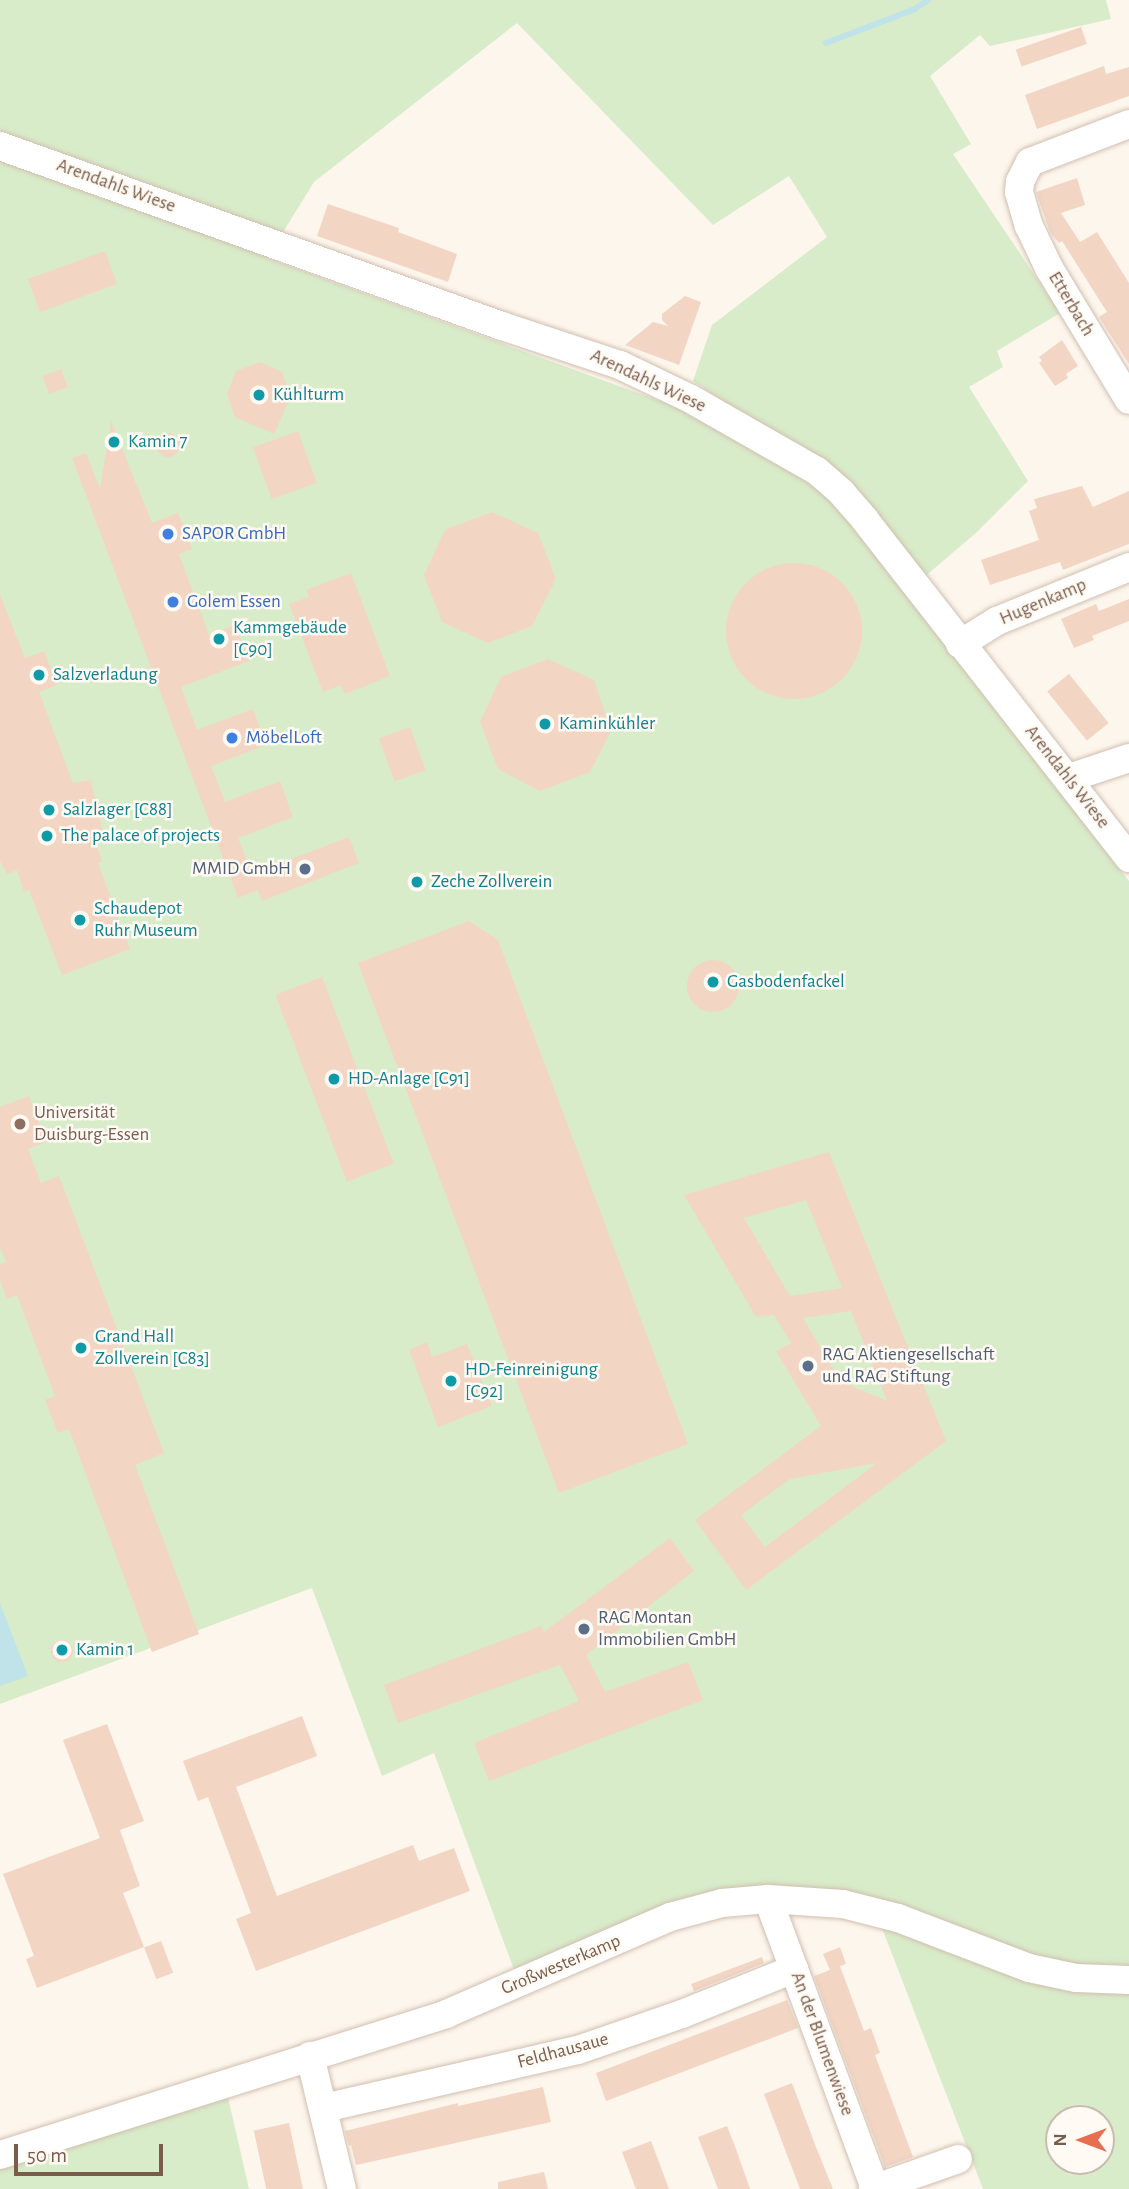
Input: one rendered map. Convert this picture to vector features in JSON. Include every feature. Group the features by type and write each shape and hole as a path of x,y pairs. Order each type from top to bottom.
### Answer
{"street":[{"name":"Etterbach","path":"1129,124 1030,162 1020,182 1021,204 1049,268 1129,400"},
{"name":"Arendahls Wiese","path":"0,146 502,327 582,351 689,398 817,471 842,492 1069,778 1129,858"},
{"name":"Hugenkamp","path":"960,644 997,621 1129,567"},
{"path":"1069,778 1129,758"},
{"name":"An der Blumenwiese","path":"768,1899 874,2189 958,2159"},
{"name":"Großwesterkamp","path":"0,2155 446,2014 670,1917 722,1903 768,1899 843,1904 898,1918 1029,1968 1076,1979 1129,1980"},
{"name":"Feldhausaue","path":"324,2108 578,2050 682,2014 794,1969"},
{"path":"310,2056 342,2189"}],"green space":[{"name":"Zeche Zollverein","path":"0,0 1106,0 1111,19 990,46 980,35 930,76 971,144 953,154 1060,313 997,351 1003,367 969,387 1028,481 977,532 915,585 845,489 817,463 693,381 712,325 827,237 789,176 713,225 517,23 314,182 267,258 685,410 752,441 812,478 859,522 958,644 996,711 1129,881 1129,2189 983,2189 873,1905 818,1894 782,1893 723,1900 670,1915 517,1978 434,1753 382,1776 312,1588 0,1704"},
{"path":"227,2093 249,2189 0,2189 0,2162"}],"water":[{"path":"0,1603 28,1676 0,1686"}],"building":[{"path":"1081,27 1087,44 1022,66 1016,49"},
{"path":"1104,66 1106,74 1129,67 1129,96 1037,129 1025,95"},
{"path":"1077,178 1085,205 1061,213 1080,242 1097,232 1129,283 1129,364 1099,317 1107,312 1062,241 1059,243 1050,232 1036,192"},
{"path":"328,204 399,228 398,232 457,254 448,282 317,236"},
{"path":"105,251 117,284 40,312 28,279"},
{"path":"685,296 701,302 679,365 625,345 653,322 668,326 662,320 662,314"},
{"path":"1062,340 1078,366 1066,374 1068,378 1055,386 1039,363 1042,361 1039,357"},
{"name":"Kühlturm","path":"260,362 282,372 291,396 274,434 235,417 227,394 236,371"},
{"path":"61,369 68,387 49,394 42,376"},
{"name":"Kammgebäude [C90]","path":"111,421 152,523 178,513 192,549 179,554 209,635 235,625 249,661 181,687 197,730 253,709 266,745 211,766 225,802 280,781 293,817 238,838 252,874 349,837 359,863 262,901 258,890 238,898 72,458 86,453 100,489"},
{"path":"298,431 317,483 272,499 253,447"},
{"path":"168,433 179,440 180,445 173,456 168,457 157,450 156,445 163,434"},
{"path":"1082,486 1093,507 1129,491 1129,544 1063,570 1060,562 990,585 981,560 1039,540 1029,511 1037,508 1034,499"},
{"path":"492,512 538,533 556,579 532,626 488,643 442,622 424,575 445,530"},
{"path":"794,563 820,568 842,583 857,605 862,631 857,657 842,679 820,694 794,699 768,694 746,679 731,657 726,631 731,605 746,583 768,568"},
{"path":"351,573 390,676 345,694 341,685 323,692 289,604 309,597 306,590"},
{"path":"0,595 25,658 44,651 57,685 39,692 73,783 91,780 104,837 95,840 102,862 98,863 130,949 62,975 29,890 24,892 17,870 7,874 0,861"},
{"path":"1129,599 1129,621 1092,636 1094,640 1074,648 1061,619 1096,604 1099,611"},
{"name":"Kaminkühler","path":"548,659 594,680 611,731 590,772 540,791 498,769 480,722 501,677"},
{"path":"1069,674 1109,723 1087,741 1047,692"},
{"path":"410,727 426,770 395,782 379,738"},
{"path":"469,921 498,940 688,1444 559,1493 358,963"},
{"name":"Gasbodenfackel","path":"713,960 723,962 731,968 737,976 737,996 731,1004 723,1010 713,1012 703,1010 695,1004 689,996 687,986 689,976 695,968 703,962"},
{"name":"HD-Anlage [C91]","path":"322,977 394,1164 347,1182 275,995"},
{"name":"Grand Hall Zollverein [C83]","path":"29,1096 46,1142 28,1149 41,1183 59,1176 164,1453 135,1465 199,1634 152,1652 69,1429 58,1433 45,1400 55,1396 17,1295 7,1299 0,1280 0,1264 6,1262 0,1248 0,1107"},
{"name":"RAG Aktiengesellschaft und RAG Stiftung","path":"829,1152 946,1441 746,1590 695,1520 821,1426 776,1351 791,1343 774,1315 756,1317 684,1195","holes":["806,1200 842,1288 790,1296 744,1218","851,1311 887,1401 840,1381 803,1318","877,1463 765,1547 741,1515 790,1479"]},
{"name":"HD-Feinreinigung [C92]","path":"427,1342 432,1357 467,1344 492,1406 438,1427 409,1350"},
{"name":"RAG Montan Immobilien GmbH","path":"670,1538 694,1571 586,1655 605,1692 688,1662 703,1700 489,1781 474,1743 579,1701 560,1665 398,1723 384,1685 541,1626 544,1632"},
{"name":"Kamin 1","path":"62,1640 72,1647 73,1651 66,1661 62,1662 52,1655 51,1651 58,1641"},
{"path":"302,1716 317,1756 236,1787 277,1896 413,1845 419,1861 454,1848 470,1891 256,1971 236,1919 251,1913 208,1797 198,1801 183,1761"},
{"path":"107,1724 144,1821 120,1830 140,1886 123,1893 144,1947 37,1988 26,1959 34,1956 3,1874 100,1838 63,1740"},
{"path":"161,1941 173,1973 156,1979 144,1947"},
{"path":"840,1947 846,1964 840,1966 864,2031 871,2028 880,2053 875,2055 913,2157 885,2167 814,1976 830,1970 823,1954"},
{"path":"762,1957 764,1963 694,1991 691,1984"},
{"path":"787,2000 801,2035 798,2028 606,2101 596,2073"},
{"path":"792,2083 833,2189 800,2189 764,2094"},
{"path":"543,2087 551,2122 356,2165 345,2131 458,2103 458,2106"},
{"path":"289,2123 303,2189 266,2189 254,2130"},
{"path":"727,2126 750,2189 718,2189 698,2137"},
{"path":"651,2141 669,2189 636,2189 622,2152"},
{"path":"544,2172 548,2189 498,2189 498,2182"}],"waterway":[{"path":"826,43 915,9 928,0"}],"place":[{"name":"Kühlturm","path":"259,395"},
{"name":"Kamin 7","path":"114,442"},
{"name":"SAPOR GmbH","path":"168,534"},
{"name":"Golem Essen","path":"173,602"},
{"name":"Kammgebäude [C90]","path":"219,639"},
{"name":"Salzverladung","path":"39,675"},
{"name":"Kaminkühler","path":"545,724"},
{"name":"MöbelLoft","path":"232,738"},
{"name":"Salzlager [C88]","path":"49,810"},
{"name":"The palace of projects","path":"47,836"},
{"name":"MMID GmbH","path":"305,869"},
{"name":"Zeche Zollverein","path":"417,882"},
{"name":"Schaudepot Ruhr Museum","path":"80,920"},
{"name":"Gasbodenfackel","path":"713,982"},
{"name":"HD-Anlage [C91]","path":"334,1079"},
{"name":"Universität Duisburg-Essen","path":"20,1124"},
{"name":"Grand Hall Zollverein [C83]","path":"81,1348"},
{"name":"RAG Aktiengesellschaft und RAG Stiftung","path":"808,1366"},
{"name":"HD-Feinreinigung [C92]","path":"451,1381"},
{"name":"RAG Montan Immobilien GmbH","path":"584,1629"},
{"name":"Kamin 1","path":"62,1650"}]}
